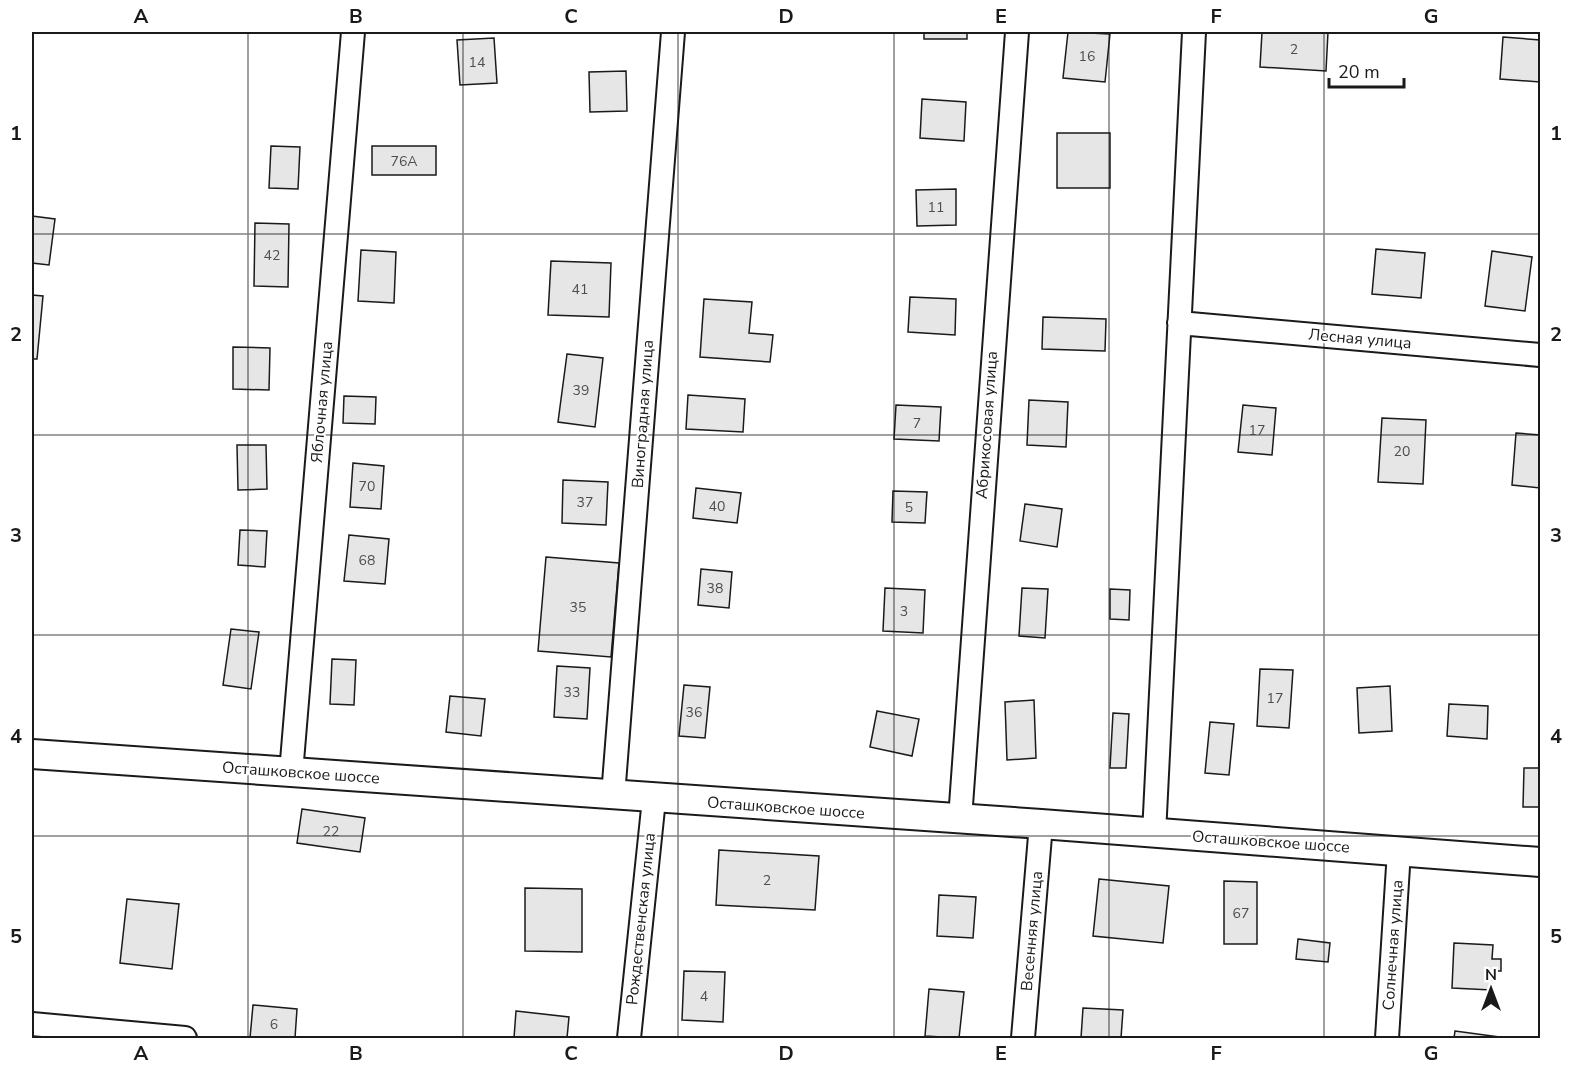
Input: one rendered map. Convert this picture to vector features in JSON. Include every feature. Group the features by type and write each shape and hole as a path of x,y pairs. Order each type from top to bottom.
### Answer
{"street":[{"name":"Яблочная улица","path":"291,773 353,32"},
{"name":"Виноградная улица","path":"613,796 673,32"},
{"name":"Абрикосовая улица","path":"960,819 1017,32"},
{"path":"1154,834 1194,32"},
{"name":"Лесная улица","path":"1179,323 1540,355"},
{"name":"Осташковское шоссе","path":"32,754 654,799 1041,824 1540,862"},
{"name":"Рождественская улица","path":"629,1038 654,799"},
{"name":"Весенняя улица","path":"1023,1038 1041,824"},
{"name":"Солнечная улица","path":"1387,1038 1399,851"},
{"path":"32,1024 185,1038"}],"building":[{"path":"924,32 967,32 967,39 924,39"},
{"path":"1068,32 1110,34 1105,82 1063,78"},
{"path":"1262,32 1328,32 1326,71 1260,67"},
{"path":"1503,37 1540,40 1540,82 1500,79"},
{"path":"494,38 497,83 460,85 457,40"},
{"path":"626,71 627,111 590,112 589,72"},
{"path":"922,99 966,102 964,141 920,138"},
{"path":"1057,133 1110,133 1110,188 1057,188"},
{"path":"271,146 300,147 298,189 269,188"},
{"path":"372,146 436,146 436,175 372,175"},
{"path":"956,189 956,225 917,226 916,190"},
{"path":"32,216 55,219 49,265 32,263"},
{"path":"255,223 289,224 288,287 254,286"},
{"path":"1376,249 1425,253 1421,298 1372,294"},
{"path":"361,250 396,252 394,303 358,301"},
{"path":"1492,251 1532,257 1525,311 1485,306"},
{"path":"551,261 611,263 609,317 548,315"},
{"path":"32,295 43,296 37,359 32,359"},
{"path":"910,297 956,299 955,335 908,332"},
{"path":"704,299 752,302 749,333 773,335 770,362 700,357"},
{"path":"1043,317 1106,319 1105,351 1042,349"},
{"path":"233,347 270,348 269,390 233,389"},
{"path":"567,354 603,358 595,427 558,422"},
{"path":"688,395 745,399 743,432 686,429"},
{"path":"344,396 376,397 375,424 343,423"},
{"path":"1029,400 1068,402 1066,447 1027,445"},
{"path":"896,405 941,407 939,441 894,439"},
{"path":"1243,405 1276,408 1272,455 1238,452"},
{"path":"1382,418 1426,420 1423,484 1378,482"},
{"path":"1516,433 1540,435 1540,488 1512,485"},
{"path":"237,445 266,445 267,489 238,490"},
{"path":"353,463 384,466 381,509 350,507"},
{"path":"563,480 608,482 606,525 562,523"},
{"path":"696,488 741,493 737,523 693,518"},
{"path":"893,491 927,492 925,523 892,522"},
{"path":"1025,504 1062,509 1057,547 1020,541"},
{"path":"240,530 267,531 265,567 238,565"},
{"path":"349,535 389,539 385,584 344,581"},
{"path":"546,557 619,563 611,657 538,651"},
{"path":"701,569 732,572 729,608 698,605"},
{"path":"885,588 925,590 923,633 883,631"},
{"path":"1022,588 1048,589 1045,638 1019,636"},
{"path":"1110,589 1130,590 1129,620 1110,619"},
{"path":"231,629 259,632 251,689 223,685"},
{"path":"332,659 356,660 354,705 330,704"},
{"path":"557,666 590,668 587,719 554,717"},
{"path":"1260,669 1293,670 1289,728 1257,726"},
{"path":"684,685 710,687 705,738 679,736"},
{"path":"1390,686 1392,731 1359,733 1357,688"},
{"path":"450,696 485,699 481,736 446,732"},
{"path":"1034,700 1036,758 1007,760 1005,702"},
{"path":"1449,704 1488,706 1487,739 1447,736"},
{"path":"877,711 919,719 912,756 870,747"},
{"path":"1113,713 1129,714 1126,768 1110,768"},
{"path":"1210,722 1234,724 1229,775 1205,773"},
{"path":"1524,768 1540,768 1539,807 1523,807"},
{"path":"302,809 365,818 360,852 297,843"},
{"path":"719,850 819,856 815,910 716,905"},
{"path":"1099,879 1169,886 1163,943 1093,936"},
{"path":"1224,881 1257,882 1257,944 1224,944"},
{"path":"525,888 582,889 582,952 525,951"},
{"path":"939,895 976,897 973,938 937,936"},
{"path":"127,899 179,904 172,969 120,963"},
{"path":"1298,939 1330,943 1328,962 1296,959"},
{"path":"1454,943 1493,945 1492,959 1501,959 1501,971 1492,971 1491,990 1452,988"},
{"path":"684,971 725,972 723,1022 682,1020"},
{"path":"929,989 964,992 959,1038 925,1036"},
{"path":"253,1005 297,1009 295,1038 250,1038"},
{"path":"1083,1008 1123,1010 1121,1038 1081,1038"},
{"path":"516,1011 569,1017 567,1038 514,1038"},
{"path":"1455,1031 1507,1038 1454,1038"}]}
